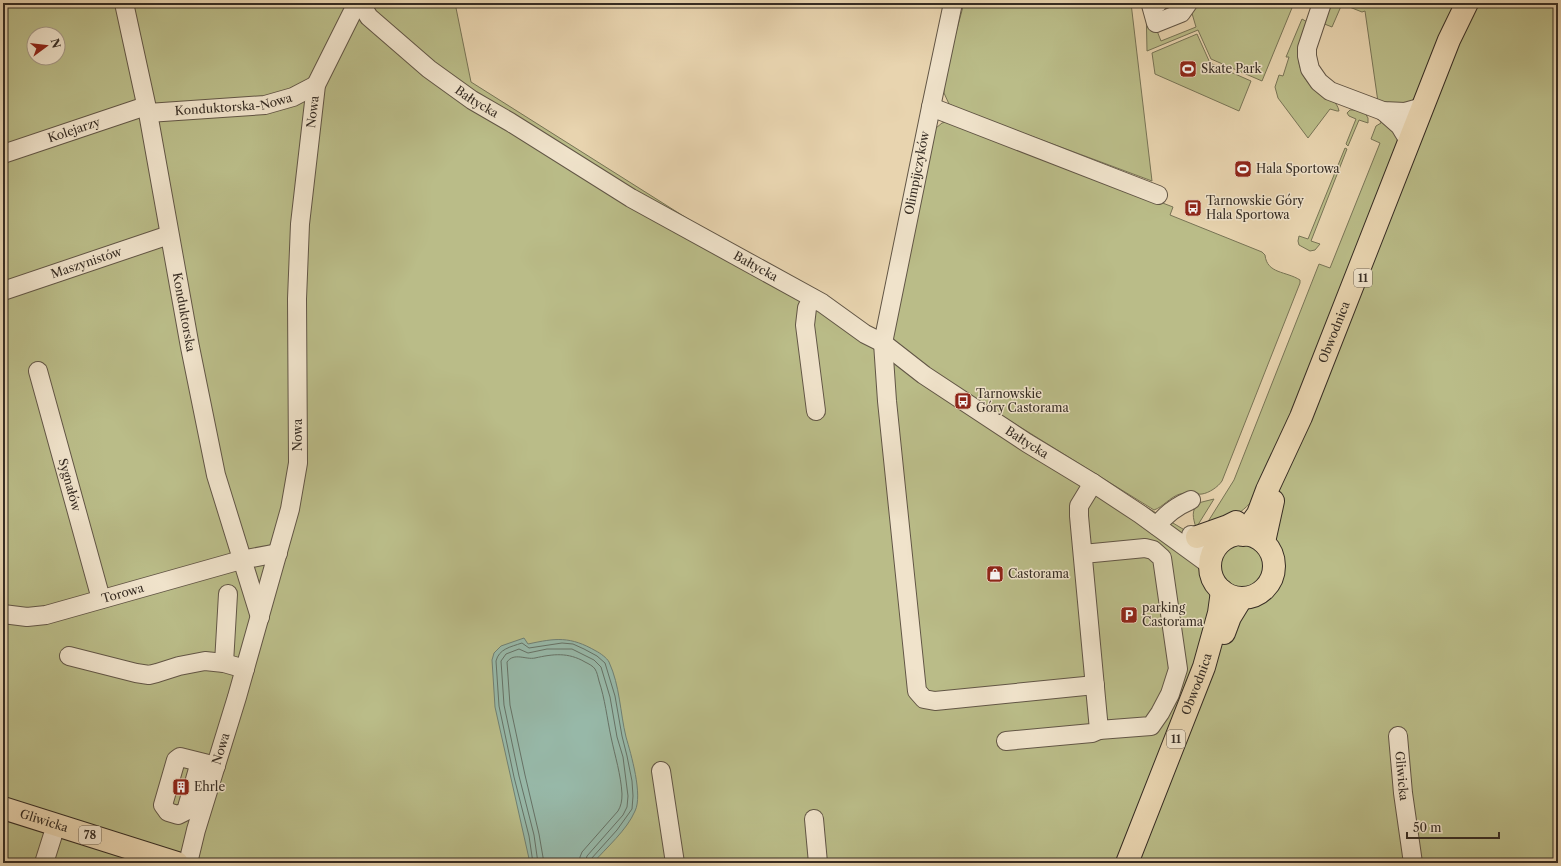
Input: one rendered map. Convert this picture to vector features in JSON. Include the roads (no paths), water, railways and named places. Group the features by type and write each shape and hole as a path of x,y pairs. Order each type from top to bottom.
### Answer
{"main road":[{"name":"Obwodnica","path":"1243,535 1258,514 1267,490 1301,417 1449,40 1464,8"},
{"name":"Obwodnica","path":"1264,542 1271,504 1291,462 1422,129 1459,30 1464,8"},
{"path":"1197,537 1228,526 1243,518 1267,490"},
{"path":"1243,535 1252,536 1264,542 1273,557 1274,568 1268,585 1260,593 1248,598 1231,595 1213,579 1210,565 1212,554 1219,544 1232,537 1243,535"},
{"name":"Obwodnica","path":"1127,863 1204,666 1219,613 1231,595"},
{"name":"Obwodnica","path":"1136,863 1230,617 1231,595"},
{"name":"Gliwicka","path":"3,808 177,863"}],"street":[{"name":"Konduktorska","path":"124,3 147,110 169,235 216,475 241,560 260,617"},
{"name":"Nowa","path":"188,863 196,830 197,781 245,669 290,509 298,463 297,299 300,224 316,85 333,49 358,3"},
{"name":"Bałtycka","path":"358,3 369,17 429,69 472,100 510,122 631,198 812,298 865,334 883,343 924,375 1027,443 1093,483 1157,526 1210,565"},
{"name":"Olimpijczyków","path":"954,3 931,107 883,343 887,401 917,691 924,699 935,700 1095,685"},
{"path":"1158,3 1151,5 1156,22 1181,13 1188,3"},
{"path":"1322,3 1307,48 1310,69 1319,82 1330,92 1383,110 1405,112 1423,106"},
{"name":"Konduktorska-Nowa","path":"147,110 265,106 293,97 316,85"},
{"path":"931,107 1158,195"},
{"name":"Kolejarzy","path":"3,154 147,110"},
{"path":"1383,110 1400,126 1409,141"},
{"name":"Maszynistów","path":"3,291 169,235"},
{"path":"812,298 808,308 805,325 816,411"},
{"name":"Sygnałów","path":"38,371 101,599"},
{"path":"1093,483 1079,506 1079,516 1099,730"},
{"path":"1157,526 1169,512 1191,500"},
{"name":"Bałtycka","path":"1157,526 1197,537 1206,542 1219,544"},
{"path":"1006,741 1092,734 1099,730 1150,726 1160,713 1170,694 1178,669 1162,558 1153,550 1145,548 1083,554"},
{"name":"Torowa","path":"3,614 27,617 46,615 241,560 278,553"},
{"path":"224,663 228,594"},
{"path":"69,656 148,675 157,674 179,666 205,661 224,663 245,669"},
{"name":"Gliwicka","path":"1398,736 1403,793 1412,863"},
{"path":"660,771 675,863"},
{"path":"197,781 169,783 197,781"},
{"path":"814,819 818,863"},
{"path":"44,863 56,825"}],"water":[{"path":"524,638 528,644 547,640 563,640 587,646 607,659 613,671 618,690 624,728 631,753 638,795 635,811 627,825 593,863 530,863 495,707 492,660 494,653 501,646"}],"place":[{"name":"Skate Park","path":"1188,69"},
{"name":"Hala Sportowa","path":"1243,169"},
{"name":"Tarnowskie Góry Hala Sportowa","path":"1193,208"},
{"name":"Tarnowskie Góry Castorama","path":"963,401"},
{"name":"Castorama","path":"995,574"},
{"name":"parking Castorama","path":"1129,615"},
{"name":"Ehrle","path":"181,787"}]}
